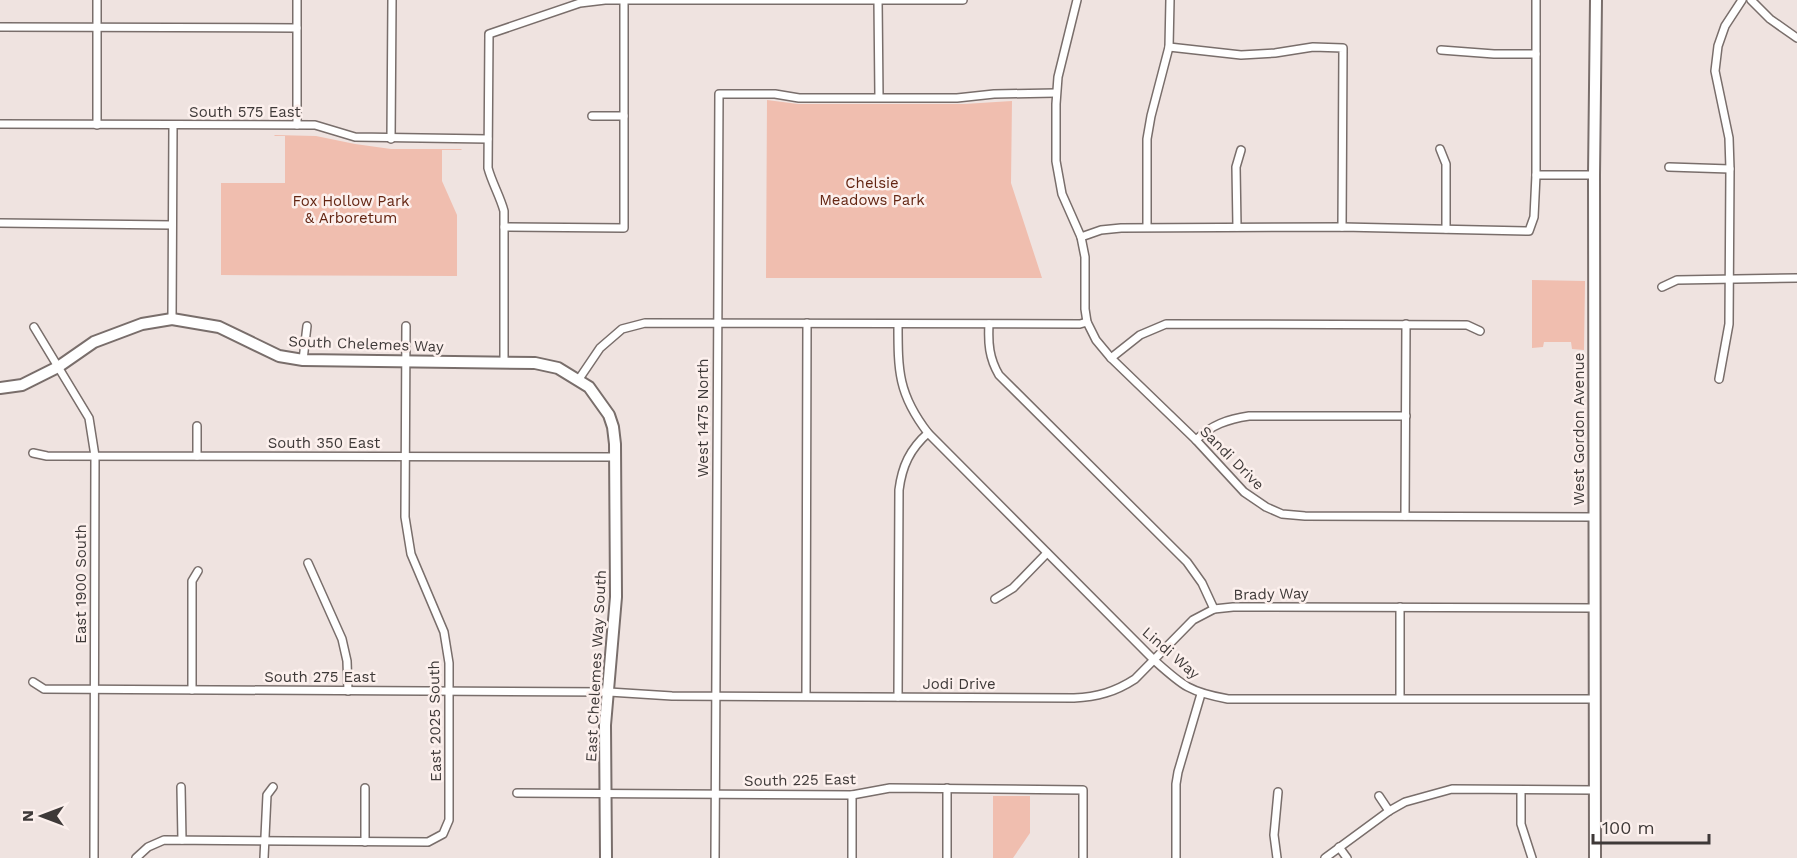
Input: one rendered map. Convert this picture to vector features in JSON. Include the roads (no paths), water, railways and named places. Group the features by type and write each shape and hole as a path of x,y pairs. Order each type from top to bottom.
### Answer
{"street":[{"path":"97,0 97,124"},
{"path":"297,0 297,125"},
{"path":"391,139 392,0"},
{"path":"504,362 504,211 488,168 489,34 580,3 624,0 963,0"},
{"path":"504,227 624,228 624,0"},
{"path":"579,379 600,348 622,329 645,323 1080,324 1088,322 1085,309 1087,270 1081,237 1062,194 1056,161 1056,93 1061,62 1077,0"},
{"path":"1147,227 1147,140 1169,47 1170,0"},
{"path":"1081,237 1111,229 1147,227 1342,227 1529,231 1534,217 1536,175 1536,0"},
{"name":"West Gordon Avenue","path":"1595,858 1596,0"},
{"path":"1719,379 1729,324 1730,169 1729,138 1715,71 1718,45 1725,26 1742,0"},
{"path":"1751,0 1770,19 1797,38"},
{"path":"878,1 879,97 957,98 994,94 1056,93"},
{"path":"0,27 297,28"},
{"path":"1169,47 1241,55 1313,47 1343,48 1342,227"},
{"path":"1441,50 1536,54"},
{"name":"West 1475 North","path":"715,858 719,94 775,94 799,98 879,97"},
{"path":"592,116 624,116"},
{"name":"South 575 East","path":"0,124 315,125 355,137 488,139"},
{"path":"172,319 173,125"},
{"path":"1440,149 1446,165 1446,229"},
{"path":"1237,227 1236,167 1241,150"},
{"path":"1669,167 1730,169"},
{"path":"1536,175 1594,175"},
{"path":"0,223 172,225"},
{"path":"1662,287 1677,280 1797,278"},
{"name":"South Chelemes Way","path":"0,388 22,385 58,367 94,342 142,324 172,319 219,327 279,356 303,360 535,363 558,368 579,379"},
{"name":"Sandi Drive","path":"1088,322 1096,340 1111,358 1196,440 1244,492 1266,507 1282,514 1594,517"},
{"path":"806,696 807,323"},
{"name":"Lindi Way","path":"898,324 898,360 905,398 928,433 1154,660 1188,689 1228,699 1595,699"},
{"name":"Brady Way","path":"989,324 991,362 999,375 1186,562 1202,583 1214,609 1233,607 1594,608"},
{"path":"1111,358 1140,335 1166,324 1467,325 1480,331"},
{"path":"1405,516 1406,324"},
{"path":"303,360 307,326"},
{"name":"East 2025 South","path":"364,842 428,842 443,834 449,820 449,663 444,632 411,554 405,518 406,326"},
{"name":"East 1900 South","path":"34,327 89,418 95,456 94,858"},
{"name":"East Chelemes Way South","path":"579,379 589,387 609,415 615,444 616,609 605,725 606,858"},
{"path":"1196,440 1211,427 1231,418 1406,416"},
{"path":"197,426 197,456"},
{"path":"898,697 898,489 906,459 928,433"},
{"name":"South 350 East","path":"33,453 47,456 615,457"},
{"path":"995,599 1013,588 1047,553"},
{"path":"308,563 342,639 347,661 348,691"},
{"path":"192,690 192,581 198,571"},
{"path":"1400,607 1400,698"},
{"name":"Jodi Drive","path":"609,692 672,696 1094,697 1123,686 1134,679 1193,620 1214,609"},
{"name":"South 275 East","path":"33,682 44,689 609,692"},
{"path":"1176,858 1176,784 1201,694"},
{"path":"181,787 182,840"},
{"path":"264,858 267,795 273,787"},
{"path":"136,858 148,847 164,840 364,842 365,788"},
{"name":"South 225 East","path":"517,793 852,795 890,788 1083,790 1083,858"},
{"path":"947,788 947,858"},
{"path":"1326,858 1389,811 1405,802 1452,789 1595,790"},
{"path":"1521,790 1521,824 1532,858"},
{"path":"1277,858 1274,835 1278,792"},
{"path":"852,795 852,858"},
{"path":"1379,796 1389,811"},
{"path":"1339,847 1347,858"}],"park label":[{"name":"Chelsie Meadows Park","path":"872,192"},
{"name":"Fox Hollow Park & Arboretum","path":"351,210"}]}
